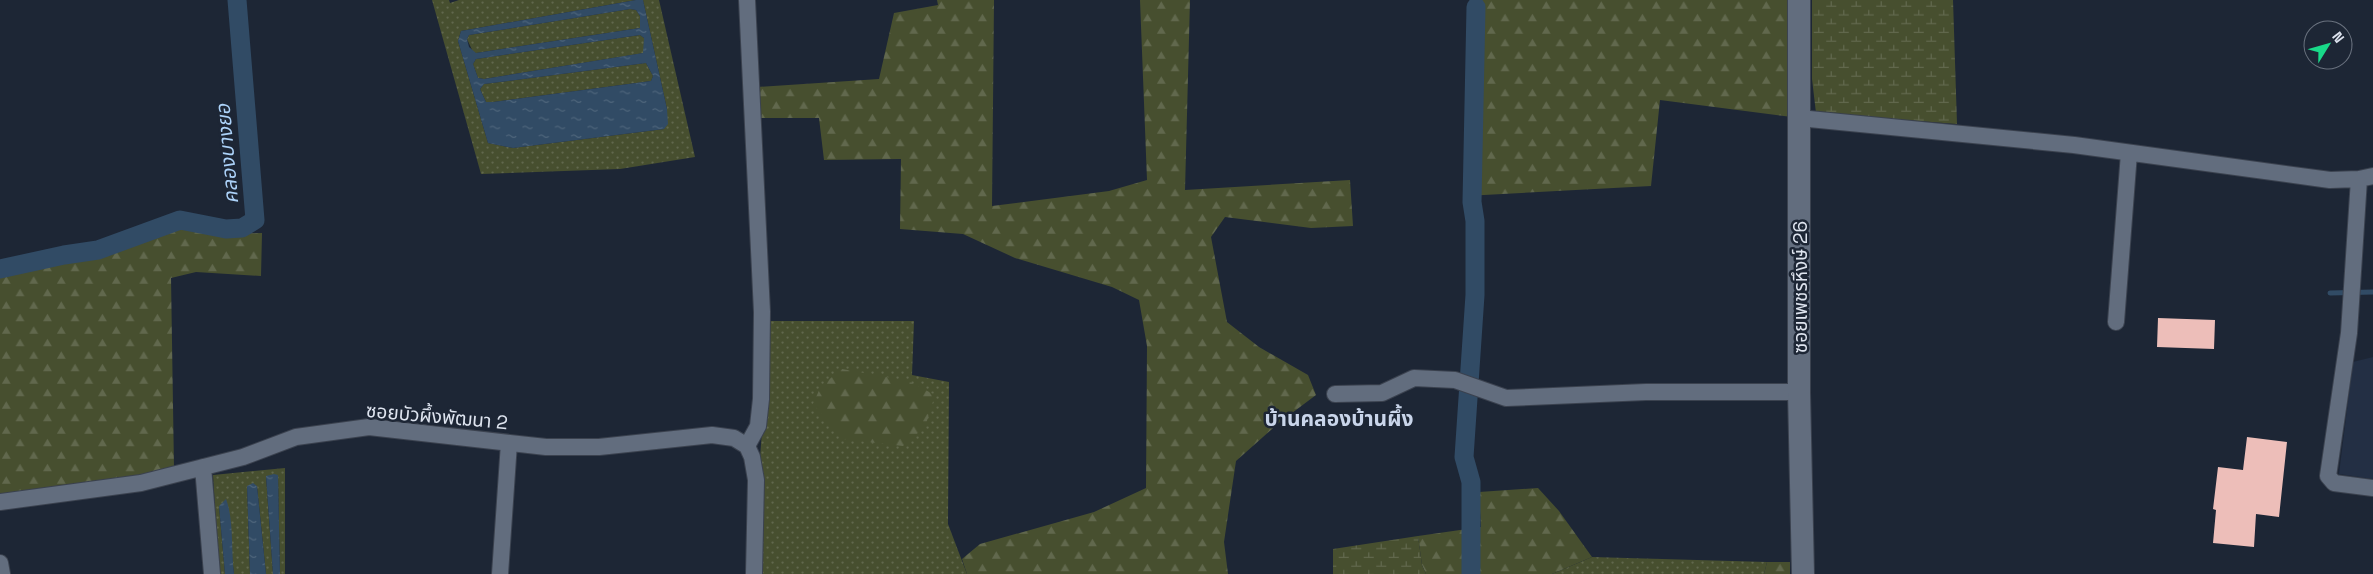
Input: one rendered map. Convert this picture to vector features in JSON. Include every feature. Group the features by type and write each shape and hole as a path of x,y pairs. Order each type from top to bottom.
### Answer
{"street":[{"path":"746,0 762,312 761,399 758,426 747,446 752,458 756,480 754,574"},
{"name":"ซอยเพชรหึงษ์ 26","path":"1800,0 1799,392 1803,574"},
{"path":"1799,118 2011,138 2129,152 2330,180 2366,177 2351,292 2350,333 2328,476 2334,483 2373,488"},
{"path":"2116,322 2129,152"},
{"path":"1335,394 1382,393 1414,378 1456,380 1506,398 1646,392 1799,392"},
{"name":"ซอยบัวผึ้งพัฒนา 2","path":"0,502 141,483 243,457 296,437 369,427 546,447 599,447 712,435 734,438 747,446"},
{"path":"500,574 509,443"},
{"path":"203,467 212,574"},
{"path":"0,564 2,574"}],"shaded area":[{"path":"2373,357 2373,479 2339,474 2353,362"}],"green space":[{"path":"432,0 449,0 450,3 459,0 636,0 461,31 458,41 488,143 513,148 664,129 667,109 643,0 659,0 695,157 620,169 481,174"},
{"path":"937,0 994,0 992,206 1109,191 1147,180 1140,0 1190,0 1185,190 1350,180 1353,226 1311,228 1225,217 1211,237 1227,322 1259,347 1308,375 1316,395 1280,422 1236,461 1224,542 1228,574 967,574 962,559 980,544 1094,512 1146,488 1147,346 1139,300 1112,287 1015,258 963,234 900,229 901,159 824,160 819,118 759,118 757,87 879,79 894,13 938,5"},
{"path":"1476,0 1791,0 1792,117 1660,100 1651,186 1465,196"},
{"path":"1812,0 1953,0 1957,124 1816,113 1812,79"},
{"path":"630,9 636,10 640,16 640,28 476,53 473,52 467,39 469,35"},
{"path":"640,35 644,38 644,53 484,79 478,78 473,64 476,59"},
{"path":"646,63 653,76 651,81 493,102 486,102 480,89 484,84"},
{"path":"181,227 215,234 262,233 261,276 196,272 171,278 174,469 113,482 0,494 0,277 24,268 71,261"},
{"path":"770,321 914,321 912,375 949,382 948,524 967,574 761,574 760,458"},
{"path":"842,369 908,381 935,395 925,427 903,446 843,439 813,404 821,386"},
{"path":"285,468 285,574 280,574 278,475 266,477 273,574 266,574 257,486 247,486 250,574 234,574 231,548 219,506 225,574 219,574 213,475"},
{"path":"1538,488 1559,511 1592,557 1552,574 1426,574 1422,565 1418,536 1481,527 1479,492"},
{"path":"1418,536 1422,565 1426,574 1333,574 1333,549"},
{"path":"1592,557 1767,562 1764,574 1552,574"},
{"path":"1767,562 1790,562 1790,574 1764,574"}],"water":[{"path":"643,0 667,109 668,124 664,129 513,148 488,143 458,41 461,31","holes":["630,9 636,10 640,16 640,28 476,53 469,47 467,39 469,35","640,35 644,38 643,53 484,79 478,78 473,64 476,59","646,63 653,76 651,81 493,102 486,102 480,89 484,84"]},
{"path":"278,475 280,574 273,574 266,476"},
{"path":"253,483 257,486 266,574 250,574 247,486"},
{"path":"226,499 229,507 234,574 225,574 219,506"}],"building":[{"path":"2158,318 2215,320 2214,349 2157,347"},
{"path":"2247,437 2287,442 2279,517 2256,514 2254,547 2213,543 2216,510 2213,509 2218,467 2243,470"}],"waterway":[{"name":"คลองบางยอ","path":"0,269 64,255 98,250 180,220 226,229 242,228 255,220 237,0"},
{"path":"1471,574 1471,482 1464,457 1475,295 1475,221 1472,202 1476,7"},
{"path":"2330,293 2373,292"}],"district":[{"name":"บ้านคลองบ้านผึ้ง","path":"1339,419"}]}
